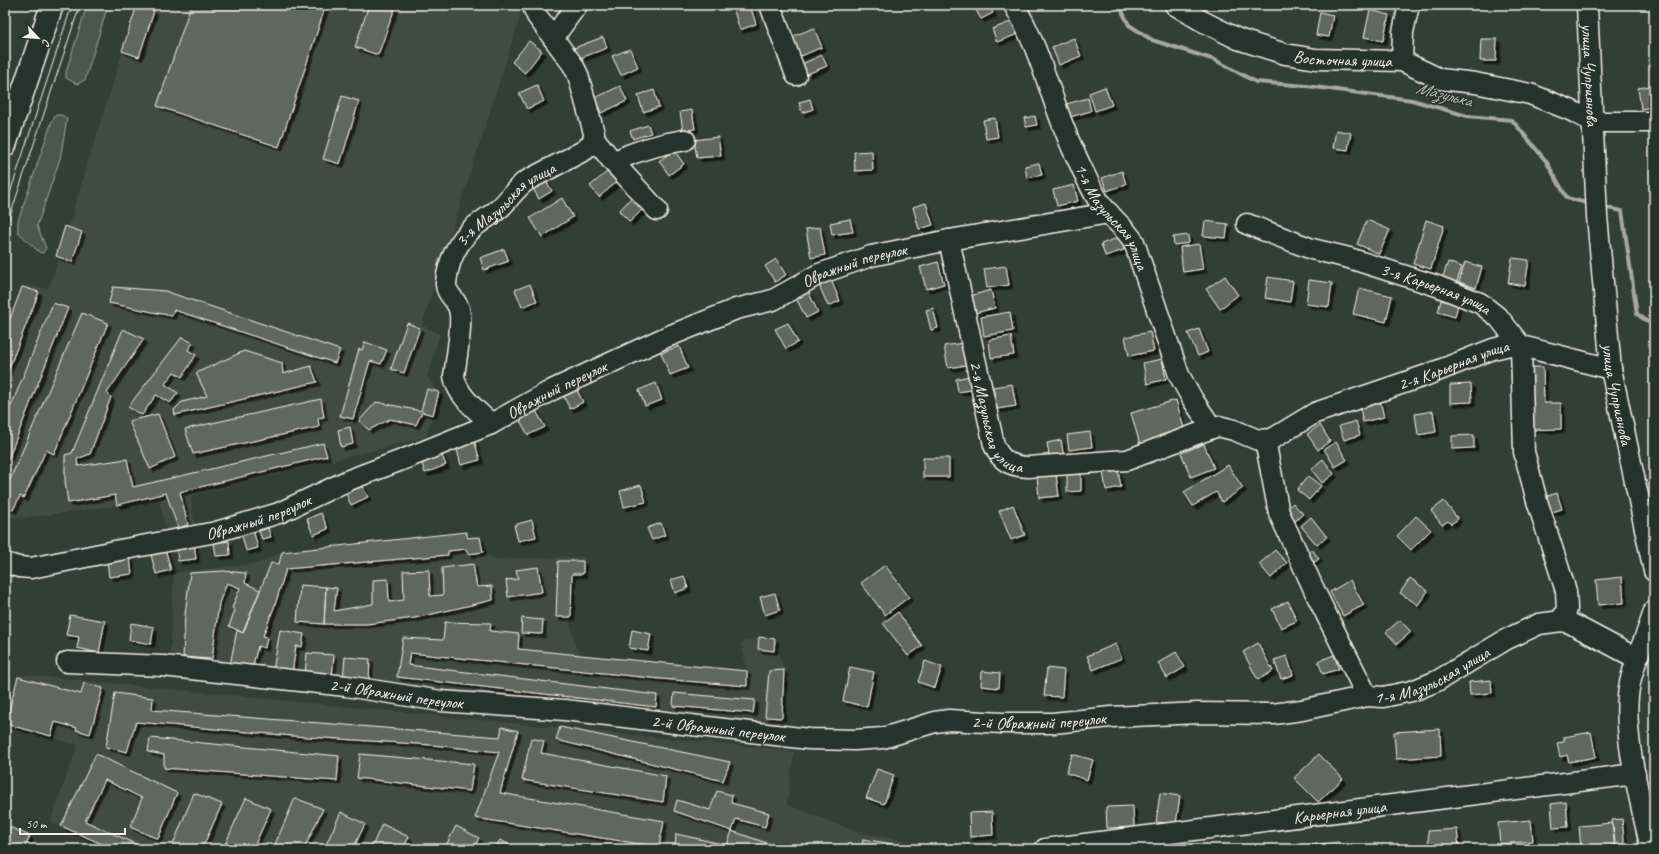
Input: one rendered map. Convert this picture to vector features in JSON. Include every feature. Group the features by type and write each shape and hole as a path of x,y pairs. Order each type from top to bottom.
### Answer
{"main road":[{"path":"5,145 52,5"}],"street":[{"path":"534,5 534,10 537,16 570,60 578,75 594,133 594,138 613,162 657,210"},
{"path":"553,38 577,5"},
{"path":"770,5 796,75"},
{"name":"1-я Мазульская улица","path":"1014,5 1029,33 1050,93 1075,153 1100,202 1124,228 1134,242 1179,374 1193,400 1212,428"},
{"name":"Восточная улица","path":"1175,5 1200,20 1238,39 1285,54 1316,59 1402,61 1440,79 1475,83 1530,94 1570,110 1593,122 1654,122"},
{"path":"1402,61 1403,32 1409,5"},
{"name":"улица Чуприянова","path":"1587,5 1595,192 1611,370 1654,571"},
{"name":"3-я Мазульская улица","path":"491,424 466,399 455,384 454,376 460,317 456,302 447,291 445,284 455,250 462,239 474,227 501,206 518,187 526,181 585,150 594,138"},
{"path":"613,162 630,153 655,145 685,140"},
{"name":"Овражный переулок","path":"5,563 19,567 31,568 216,532 280,513 349,480 491,424 552,390 664,338 736,309 773,300 819,274 871,256 949,240 1109,213"},
{"name":"3-я Карьерная улица","path":"1247,224 1312,249 1349,258 1437,286 1480,303 1499,318 1521,346"},
{"name":"2-я Мазульская улица","path":"949,240 994,445 997,453 1008,464 1028,468 1127,460 1212,428"},
{"name":"2-я Карьерная улица","path":"1265,440 1272,439 1315,413 1427,375 1493,349 1514,344 1521,346 1524,452 1536,501 1566,591 1567,609 1561,621"},
{"path":"1521,346 1556,354 1611,370"},
{"path":"1212,428 1223,427 1258,440 1265,440"},
{"name":"1-я Мазульская улица","path":"1265,440 1279,513 1317,596 1367,696 1383,697 1412,691 1437,681 1507,639 1539,624 1561,621 1581,628 1636,658"},
{"path":"1651,849 1635,774 1628,728 1628,702 1629,685 1636,658 1654,611"},
{"name":"2-й Овражный переулок","path":"67,662 171,667 346,686 441,701 565,710 809,739 855,740 883,738 935,722 949,720 1002,723 1053,723 1111,717 1199,713 1284,713 1367,696"},
{"name":"Карьерная улица","path":"1045,849 1635,774"}],"shaded area":[{"path":"87,5 108,5 85,80 77,84 66,78 66,72"},
{"path":"137,5 524,5 422,325 440,334 427,377 439,392 426,437 191,496 195,529 167,532 159,500 24,518 5,518 5,330 22,285 48,289 59,258 56,256 65,226 68,227"},
{"path":"56,115 62,115 67,119 60,159 37,226 46,248 43,253 39,252 18,232 18,221 52,121"},
{"path":"466,532 480,537 483,552 495,559 584,557 583,574 572,574 570,621 576,648 581,655 747,671 741,643 759,637 775,639 784,670 782,718 778,726 170,662 174,573 259,563 282,552"},
{"path":"18,674 794,752 787,805 858,832 922,844 930,849 113,849 50,822 78,745 5,725"}],"building":[{"path":"137,5 154,11 139,57 122,51"},
{"path":"191,5 326,5 279,147 157,106"},
{"path":"369,5 396,5 378,55 355,47"},
{"path":"732,5 750,5 756,24 740,30"},
{"path":"973,5 989,5 993,13 981,19"},
{"path":"1370,10 1389,15 1383,41 1364,37"},
{"path":"1320,12 1333,15 1329,37 1316,35"},
{"path":"1013,21 1018,34 997,42 992,29"},
{"path":"814,28 822,47 799,57 791,37"},
{"path":"603,37 607,48 578,59 574,48"},
{"path":"1074,38 1081,56 1059,65 1052,47"},
{"path":"1481,39 1497,39 1496,61 1480,61"},
{"path":"529,41 542,51 525,73 512,62"},
{"path":"630,49 638,67 621,75 612,56"},
{"path":"822,55 827,66 807,74 802,64"},
{"path":"537,85 544,101 527,109 519,93"},
{"path":"620,86 627,101 601,113 595,98"},
{"path":"1650,86 1654,107 1641,109 1638,88"},
{"path":"1105,87 1112,105 1095,111 1089,93"},
{"path":"654,90 659,107 643,112 638,95"},
{"path":"342,96 359,101 340,164 323,159"},
{"path":"1088,98 1091,111 1070,117 1066,104"},
{"path":"810,99 813,109 802,113 799,102"},
{"path":"692,110 695,129 683,131 680,112"},
{"path":"1035,116 1037,125 1026,127 1024,118"},
{"path":"995,118 998,137 986,139 983,120"},
{"path":"648,125 651,133 633,139 630,131"},
{"path":"1336,130 1351,133 1348,150 1333,148"},
{"path":"718,137 721,156 697,158 694,140"},
{"path":"674,150 684,164 669,175 659,161"},
{"path":"872,151 873,170 855,171 854,152"},
{"path":"1039,163 1042,175 1027,178 1025,166"},
{"path":"608,171 617,182 599,197 590,186"},
{"path":"1122,171 1126,184 1107,191 1102,178"},
{"path":"545,179 552,191 539,199 532,187"},
{"path":"1074,185 1078,201 1057,206 1053,190"},
{"path":"632,197 643,209 630,222 619,211"},
{"path":"562,198 573,217 542,237 530,218"},
{"path":"926,203 933,225 919,229 913,207"},
{"path":"850,219 853,232 832,235 830,223"},
{"path":"1367,220 1390,230 1379,254 1357,244"},
{"path":"1426,220 1444,226 1431,269 1413,264"},
{"path":"1205,221 1228,224 1226,238 1203,236"},
{"path":"65,226 82,232 72,262 56,256"},
{"path":"820,227 825,255 811,258 806,229"},
{"path":"1188,235 1189,243 1174,245 1173,237"},
{"path":"1120,237 1124,250 1105,256 1101,244"},
{"path":"1199,244 1203,269 1183,272 1180,247"},
{"path":"504,249 509,261 484,270 480,258"},
{"path":"1512,258 1529,260 1525,286 1508,283"},
{"path":"776,259 786,275 775,282 765,266"},
{"path":"938,262 944,284 926,289 920,267"},
{"path":"1448,262 1462,267 1456,284 1442,279"},
{"path":"1465,262 1482,267 1476,288 1459,282"},
{"path":"1006,266 1009,285 987,288 984,269"},
{"path":"1225,276 1238,295 1220,309 1206,289"},
{"path":"1268,277 1293,281 1290,302 1265,298"},
{"path":"831,280 840,301 828,306 819,285"},
{"path":"1309,280 1332,283 1329,307 1306,304"},
{"path":"530,284 537,301 522,307 515,290"},
{"path":"22,287 39,292 5,378 5,332"},
{"path":"113,287 165,291 340,350 335,363 174,310 172,316 109,303"},
{"path":"1359,288 1392,296 1386,322 1353,314"},
{"path":"991,290 995,308 975,313 970,296"},
{"path":"808,291 818,312 806,318 796,298"},
{"path":"1441,300 1458,305 1455,317 1438,312"},
{"path":"53,303 68,308 5,467 5,421"},
{"path":"933,308 938,328 931,330 926,310"},
{"path":"1010,312 1013,331 984,336 981,317"},
{"path":"82,313 108,323 54,454 46,450 24,498 20,496 13,510 5,507 5,491"},
{"path":"407,323 420,328 404,373 391,369"},
{"path":"788,323 798,342 786,349 775,329"},
{"path":"123,329 144,339 107,393 111,397 90,454 77,459 78,466 127,459 133,487 323,443 327,456 180,492 188,525 178,528 166,493 117,505 115,495 68,503 65,481 65,455 72,453"},
{"path":"1199,329 1208,352 1198,356 1188,333"},
{"path":"1150,332 1154,351 1129,356 1125,337"},
{"path":"1011,336 1014,355 991,358 989,340"},
{"path":"182,337 193,343 188,350 196,355 182,377 174,372 165,384 178,393 170,403 156,395 142,415 128,407"},
{"path":"365,342 387,350 381,364 370,361 353,419 340,416 359,349 362,350"},
{"path":"963,343 967,365 948,368 944,346"},
{"path":"679,346 688,368 670,375 661,353"},
{"path":"244,351 282,363 283,374 311,366 317,382 175,415 174,410 182,402 207,396 196,373"},
{"path":"1162,359 1166,379 1147,384 1143,363"},
{"path":"1526,367 1543,367 1544,403 1561,403 1561,429 1527,430"},
{"path":"969,376 971,390 958,392 956,379"},
{"path":"656,383 662,400 645,406 639,390"},
{"path":"1012,384 1016,406 997,409 993,387"},
{"path":"1471,384 1472,402 1450,403 1450,385"},
{"path":"576,388 583,402 570,409 563,395"},
{"path":"427,389 439,392 433,415 422,412 416,425 390,419 369,430 359,421 376,402 421,411"},
{"path":"321,399 324,417 318,418 319,427 193,454 185,429"},
{"path":"1176,400 1184,428 1158,436 1160,442 1141,448 1131,413"},
{"path":"1380,400 1384,417 1363,422 1359,404"},
{"path":"535,409 545,427 528,435 518,417"},
{"path":"1433,411 1436,432 1418,435 1415,414"},
{"path":"158,414 175,457 150,469 129,421"},
{"path":"1356,421 1360,435 1344,440 1339,426"},
{"path":"1320,425 1330,441 1318,450 1307,434"},
{"path":"350,427 353,444 341,447 338,430"},
{"path":"1090,432 1092,447 1069,450 1067,435"},
{"path":"1474,435 1474,448 1452,449 1452,436"},
{"path":"474,440 480,460 461,465 456,446"},
{"path":"1061,440 1064,458 1050,460 1047,443"},
{"path":"1336,442 1347,460 1335,467 1324,449"},
{"path":"1204,444 1214,468 1191,477 1181,453"},
{"path":"441,453 446,465 425,473 421,460"},
{"path":"923,458 949,458 949,477 923,477"},
{"path":"1323,459 1334,474 1322,483 1311,469"},
{"path":"1228,465 1243,488 1222,502 1216,492 1193,506 1184,492"},
{"path":"1118,470 1121,487 1106,490 1103,472"},
{"path":"1056,474 1059,496 1039,498 1037,476"},
{"path":"1067,474 1081,474 1081,491 1067,492"},
{"path":"1308,476 1321,486 1309,500 1297,490"},
{"path":"361,482 368,497 351,505 344,489"},
{"path":"641,485 646,502 624,507 620,491"},
{"path":"1557,493 1562,509 1549,513 1544,497"},
{"path":"1444,501 1458,519 1451,524 1448,521 1442,525 1431,511"},
{"path":"1293,503 1303,514 1291,525 1281,514"},
{"path":"1013,505 1025,535 1011,540 999,511"},
{"path":"321,513 328,529 313,535 307,519"},
{"path":"1416,516 1431,530 1411,550 1397,536"},
{"path":"1311,517 1327,537 1317,545 1301,526"},
{"path":"532,520 536,537 518,541 514,525"},
{"path":"661,523 665,535 652,540 647,528"},
{"path":"268,528 271,537 262,539 259,531"},
{"path":"253,529 258,548 246,551 241,532"},
{"path":"466,532 468,538 480,537 483,552 468,554 466,549 448,551 448,555 286,569 275,605 263,636 267,637 265,648 258,646 252,669 230,665 237,630 243,633 271,563 279,564 282,552"},
{"path":"229,541 230,555 216,556 214,543"},
{"path":"194,542 196,559 178,561 176,544"},
{"path":"165,548 171,570 156,574 150,551"},
{"path":"1312,549 1319,559 1309,566 1302,555"},
{"path":"1275,550 1287,563 1271,578 1259,564"},
{"path":"130,558 132,574 109,577 107,560"},
{"path":"558,561 583,561 583,574 572,574 571,617 556,617"},
{"path":"473,564 477,587 492,586 493,600 415,618 367,624 324,624 326,587 337,588 334,611 373,604 373,580 388,579 389,602 404,600 403,571 429,570 430,596 443,595 442,568"},
{"path":"885,565 909,597 885,615 861,583"},
{"path":"538,567 542,592 508,597 506,580 518,579 516,570"},
{"path":"223,571 246,573 245,583 260,590 243,633 229,626 235,610 232,608 240,588 227,583 219,603 212,659 183,657 185,615 190,573"},
{"path":"684,576 688,588 675,593 671,580"},
{"path":"1622,577 1624,603 1598,605 1596,580"},
{"path":"1410,578 1428,591 1418,605 1400,593"},
{"path":"1350,580 1364,605 1343,616 1330,592"},
{"path":"300,585 326,587 324,624 297,622"},
{"path":"775,593 780,610 765,615 760,597"},
{"path":"1288,601 1297,621 1281,628 1272,609"},
{"path":"898,612 922,646 908,656 883,623"},
{"path":"70,615 105,621 99,653 77,648 79,637 66,635"},
{"path":"522,618 543,620 542,634 521,633"},
{"path":"1400,620 1411,632 1397,644 1386,632"},
{"path":"445,622 491,623 490,631 519,634 518,649 747,671 747,686 661,679 410,653 408,665 657,695 656,707 397,677 403,638 443,640"},
{"path":"131,623 154,627 151,644 129,640"},
{"path":"280,630 304,634 302,647 296,646 292,674 273,671"},
{"path":"632,630 651,634 648,651 629,648"},
{"path":"759,637 775,639 774,651 758,649"},
{"path":"1258,643 1273,671 1258,680 1243,652"},
{"path":"1116,644 1122,658 1093,670 1087,656"},
{"path":"1176,652 1185,667 1167,678 1158,663"},
{"path":"307,653 334,655 332,678 305,675"},
{"path":"1334,655 1339,669 1323,674 1318,661"},
{"path":"1287,656 1293,675 1281,679 1274,660"},
{"path":"345,657 370,659 369,680 343,679"},
{"path":"925,661 942,667 935,688 918,682"},
{"path":"850,667 874,672 867,707 843,701"},
{"path":"1047,668 1064,670 1062,697 1044,696"},
{"path":"784,670 782,718 765,717 769,671"},
{"path":"982,671 1000,673 999,688 981,686"},
{"path":"18,677 81,694 84,683 103,688 90,734 76,730 77,728 55,722 51,736 5,724"},
{"path":"1491,680 1492,693 1470,695 1469,682"},
{"path":"115,693 153,698 152,710 500,737 502,727 518,731 500,793 664,821 659,847 475,818 499,752 432,745 293,736 136,722 127,752 106,747"},
{"path":"674,693 755,700 753,713 673,706"},
{"path":"560,727 730,762 723,781 556,740"},
{"path":"1440,729 1441,756 1396,759 1394,732"},
{"path":"1591,732 1596,757 1569,762 1567,755 1560,757 1557,743 1564,742 1564,737"},
{"path":"150,738 339,756 337,781 164,768 164,755 148,752"},
{"path":"531,738 544,741 541,753 666,776 663,802 522,780"},
{"path":"96,754 177,793 158,839 130,827 142,798 105,780 85,821 147,849 113,849 61,826"},
{"path":"360,754 474,764 470,791 357,778"},
{"path":"1072,754 1093,760 1087,780 1066,773"},
{"path":"1319,754 1343,779 1318,802 1294,778"},
{"path":"877,769 894,775 884,804 866,798"},
{"path":"717,791 732,795 731,803 769,813 765,827 736,819 732,831 674,811 677,800 710,810"},
{"path":"194,793 222,804 202,849 171,849"},
{"path":"1160,793 1180,796 1176,824 1156,822"},
{"path":"246,798 271,809 253,849 223,849"},
{"path":"295,798 323,809 304,849 273,849"},
{"path":"1566,802 1568,827 1553,828 1551,804"},
{"path":"1133,806 1134,827 1107,828 1106,807"},
{"path":"341,812 365,824 353,849 324,849"},
{"path":"992,812 993,835 970,837 969,813"},
{"path":"1622,819 1625,849 1616,849 1612,820"},
{"path":"1531,820 1533,841 1500,844 1498,823"},
{"path":"1612,823 1615,849 1581,849 1579,826"},
{"path":"382,824 409,837 403,849 371,849"},
{"path":"5,825 30,836 24,849 5,849"},
{"path":"456,826 479,838 473,849 444,849"},
{"path":"1457,829 1459,848 1429,849 1428,831"},
{"path":"732,831 778,847 778,849 675,849 676,834 727,845"},
{"path":"863,839 917,848 917,849 862,849"},
{"path":"500,840 518,849 495,849"},
{"path":"1339,842 1340,849 1307,849 1307,845"}],"waterway":[{"name":"Мазулька","path":"1119,5 1129,25 1152,40 1215,60 1256,82 1307,86 1412,100 1467,116 1512,120 1546,161 1567,198 1591,204"},
{"name":"Мазулька","path":"1603,207 1622,211 1637,314 1654,326"}],"tram line":[{"path":"5,208 72,5"},
{"path":"5,231 80,5"}]}
